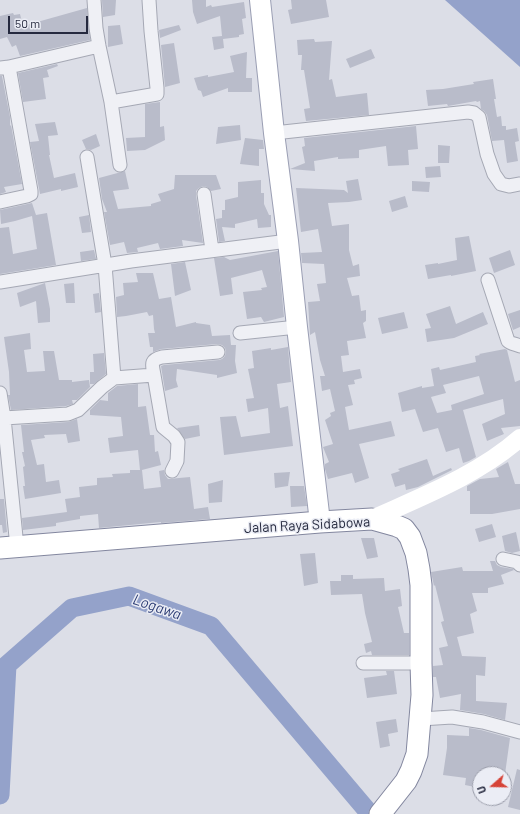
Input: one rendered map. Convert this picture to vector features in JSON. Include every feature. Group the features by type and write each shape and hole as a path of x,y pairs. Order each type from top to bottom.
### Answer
{"highway":[{"name":"Jalan Raya Sidabowa","path":"8,548 372,519 404,529 410,536 420,569 421,719 417,754 411,771 406,781 380,814"}],"main road":[{"path":"260,0 274,133 288,241 320,522"},
{"path":"372,519 478,469 506,450 520,438"}],"street":[{"path":"94,0 98,46 111,102 120,165"},
{"path":"111,102 157,94 150,31 149,0"},
{"path":"0,202 31,194 4,67 98,46"},
{"path":"274,133 468,112 474,113 479,117 487,154 494,174 501,184 509,186 520,184"},
{"path":"87,157 106,265 114,378"},
{"path":"204,194 212,250"},
{"path":"0,282 131,261 288,241"},
{"path":"488,280 508,341 520,346"},
{"path":"240,333 297,327"},
{"path":"172,471 177,460 178,442 174,436 163,427 152,365 154,360 162,357 218,352"},
{"path":"4,418 68,414 78,410 102,387 114,378 154,375"},
{"path":"0,393 4,418 8,548"},
{"path":"503,559 517,562 520,565"},
{"path":"363,663 421,663"},
{"path":"421,719 452,717 483,722 520,732"}],"water":[{"path":"445,0 520,0 520,67"}],"building":[{"path":"102,0 116,0 115,15 103,17"},
{"path":"192,0 206,0 206,7 211,5 212,7 244,2 246,18 242,19 244,34 239,35 239,37 223,39 224,48 214,50 212,37 222,36 220,16 197,24 193,12"},
{"path":"291,0 326,0 329,17 291,24 288,10 292,9"},
{"path":"87,8 90,40 20,56 16,45 12,47 7,37 0,39 0,16 13,13 14,15 20,14 23,26"},
{"path":"120,25 123,44 108,47 108,26"},
{"path":"179,25 181,30 160,38 159,30"},
{"path":"314,39 315,42 332,41 329,80 332,79 336,97 367,93 369,115 306,121 304,109 310,108 304,70 301,70 302,55 298,55 297,40"},
{"path":"174,43 180,83 165,87 161,45"},
{"path":"371,49 375,58 350,68 346,59"},
{"path":"247,52 246,78 252,78 252,92 228,92 228,88 203,97 201,91 198,90 194,78 234,72 230,56"},
{"path":"57,64 58,66 47,70 49,77 43,78 46,99 23,102 18,73"},
{"path":"0,76 2,76 10,117 10,126 11,125 22,184 4,187 6,192 0,194"},
{"path":"493,79 497,117 501,116 502,126 506,126 506,130 517,128 519,141 515,142 518,161 507,163 504,140 492,141 487,115 481,109 480,101 448,106 447,104 428,106 426,90 474,84 473,82"},
{"path":"160,102 160,127 164,126 165,140 145,150 127,151 126,138 145,137 145,104"},
{"path":"55,122 58,135 48,136 49,155 54,178 75,173 78,187 40,194 30,142 39,141 35,124"},
{"path":"240,125 241,140 216,144 218,127"},
{"path":"416,126 418,149 408,150 409,165 388,166 386,146 359,150 359,158 338,159 338,157 314,161 315,171 290,169 305,163 302,147 305,146 304,138"},
{"path":"96,134 100,146 91,150 86,149 82,140"},
{"path":"245,138 263,140 264,149 259,149 259,166 240,164"},
{"path":"438,145 450,146 449,163 438,163"},
{"path":"440,166 441,177 426,178 425,167"},
{"path":"125,171 129,189 113,191 118,209 151,206 151,204 161,201 158,194 174,189 175,175 216,175 221,189 211,191 207,187 203,186 196,191 203,243 182,240 183,246 160,249 158,243 137,248 138,252 127,253 124,242 110,245 104,212 107,212 102,199 99,178"},
{"path":"358,179 362,200 328,203 332,226 349,224 349,250 353,266 359,264 360,276 347,278 352,296 359,295 361,311 366,310 366,321 363,323 366,338 347,341 349,355 341,356 343,372 360,369 362,378 354,380 355,384 348,385 353,405 345,407 349,430 391,421 395,436 359,444 369,478 355,483 352,473 328,479 325,469 325,464 329,462 323,447 333,444 325,420 331,416 330,413 335,411 330,389 322,391 320,376 325,376 320,360 315,332 310,335 308,302 320,301 317,284 326,283 324,264 302,263 301,253 322,252 318,229 301,232 296,188 344,190 348,193 346,181"},
{"path":"261,180 261,193 264,193 264,204 269,215 271,215 271,227 258,228 257,219 235,224 235,228 222,227 225,241 219,242 216,219 222,218 222,210 225,210 225,200 238,197 238,182"},
{"path":"412,181 430,182 429,192 412,191"},
{"path":"405,196 408,207 392,212 389,201"},
{"path":"32,203 36,215 47,213 56,265 0,274 0,228 9,227 13,254 37,249 32,216 1,224 0,210"},
{"path":"89,215 91,232 82,233 79,217"},
{"path":"469,236 476,271 428,279 425,265 457,260 455,238"},
{"path":"94,250 96,259 81,261 80,252"},
{"path":"510,250 515,265 494,273 489,258"},
{"path":"278,251 284,317 264,322 261,317 247,319 243,292 262,290 261,288 267,287 262,270 231,278 233,294 220,296 214,258 224,257 230,260"},
{"path":"185,262 191,290 175,296 171,264"},
{"path":"136,273 153,273 159,299 171,297 176,327 196,322 210,325 212,336 230,335 231,345 236,345 235,361 237,373 217,378 217,375 177,369 176,380 178,387 165,391 161,366 219,360 225,356 226,351 222,345 217,344 161,349 153,352 153,347 150,347 148,333 155,333 153,315 149,316 147,312 117,317 116,297 124,295 123,283 138,282"},
{"path":"45,283 50,309 50,322 38,323 36,301 20,307 17,293"},
{"path":"74,283 75,303 66,303 64,284"},
{"path":"99,293 101,312 95,313 93,294"},
{"path":"450,306 456,324 483,312 488,324 454,338 427,342 425,329 431,328 426,314"},
{"path":"520,310 520,327 513,330 508,314"},
{"path":"404,312 408,328 382,334 378,318"},
{"path":"30,333 31,349 24,350 27,372 45,371 43,351 54,351 59,380 72,380 72,382 89,380 90,387 77,400 72,400 73,404 66,406 11,410 8,395 10,395 9,372 4,337"},
{"path":"288,347 291,382 277,384 280,408 288,406 293,446 224,455 220,417 236,416 241,437 270,433 268,408 248,412 246,399 254,398 248,369 254,368 252,351"},
{"path":"505,349 507,350 515,382 520,380 520,426 501,428 504,434 487,441 482,424 505,414 503,399 463,410 476,457 463,463 459,448 446,452 438,428 423,432 415,409 402,412 398,393 422,386 422,388 434,386 431,369 439,367 440,370 476,362 475,356 480,355 479,354","holes":["479,376 484,394 451,405 452,410 437,413 431,397 446,393 443,385"]},
{"path":"104,353 106,374 94,384 90,384 90,372 94,372 93,354"},
{"path":"138,384 138,407 146,406 150,435 154,435 155,452 158,451 161,465 142,470 144,489 161,487 159,471 164,470 168,479 190,477 194,509 208,507 210,519 99,528 98,514 80,516 80,519 56,523 56,526 23,530 22,518 67,512 65,499 80,497 79,487 97,485 97,478 113,477 112,474 130,473 130,470 140,470 138,450 110,453 108,438 123,436 121,417 90,415 90,410 100,400 108,401 108,393 117,386"},
{"path":"77,419 80,441 68,443 66,434 44,435 45,438 31,440 37,465 44,464 46,482 59,480 61,493 25,499 23,467 25,466 22,452 24,452 21,425 68,422"},
{"path":"199,425 200,436 185,439 177,428"},
{"path":"427,459 433,476 451,468 452,470 418,487 406,490 405,484 395,487 391,474 400,471 398,469"},
{"path":"508,462 515,484 520,484 520,509 492,514 470,514 470,491 467,491 467,486 480,479 499,477 496,469"},
{"path":"290,472 288,486 275,488 274,473"},
{"path":"223,480 222,502 209,503 208,484"},
{"path":"290,486 304,486 307,506 291,507"},
{"path":"0,499 4,499 7,532 3,533 2,525 0,525"},
{"path":"492,524 496,537 479,542 475,529"},
{"path":"516,532 520,551 512,553 505,551 502,536"},
{"path":"361,538 374,538 378,557 367,559"},
{"path":"315,553 318,583 304,586 300,554"},
{"path":"490,561 495,561 497,565 501,567 514,570 501,575 504,584 488,588 488,593 472,593 477,611 470,614 474,633 457,637 462,656 486,657 485,676 476,675 476,701 507,703 505,720 484,714 460,710 461,694 440,698 436,677 433,677 433,666 443,665 439,648 448,646 441,622 444,621 431,572 462,567 463,571 493,571"},
{"path":"341,575 353,575 353,579 384,578 385,591 400,589 402,606 398,607 404,633 409,633 409,655 372,655 371,651 366,653 364,644 372,642 362,594 331,595 330,581 341,581"},
{"path":"386,671 394,671 397,694 367,698 364,678 387,675"},
{"path":"396,719 398,732 388,734 390,746 380,748 376,722"},
{"path":"469,728 510,738 506,766 472,766 472,786 465,785 466,778 443,775 447,748 447,735 469,736"},
{"path":"517,769 520,770 520,810 508,807 512,806 512,790"}],"waterway":[{"name":"Logawa","path":"0,795 7,665 72,608 129,596 211,626 370,814"}]}
